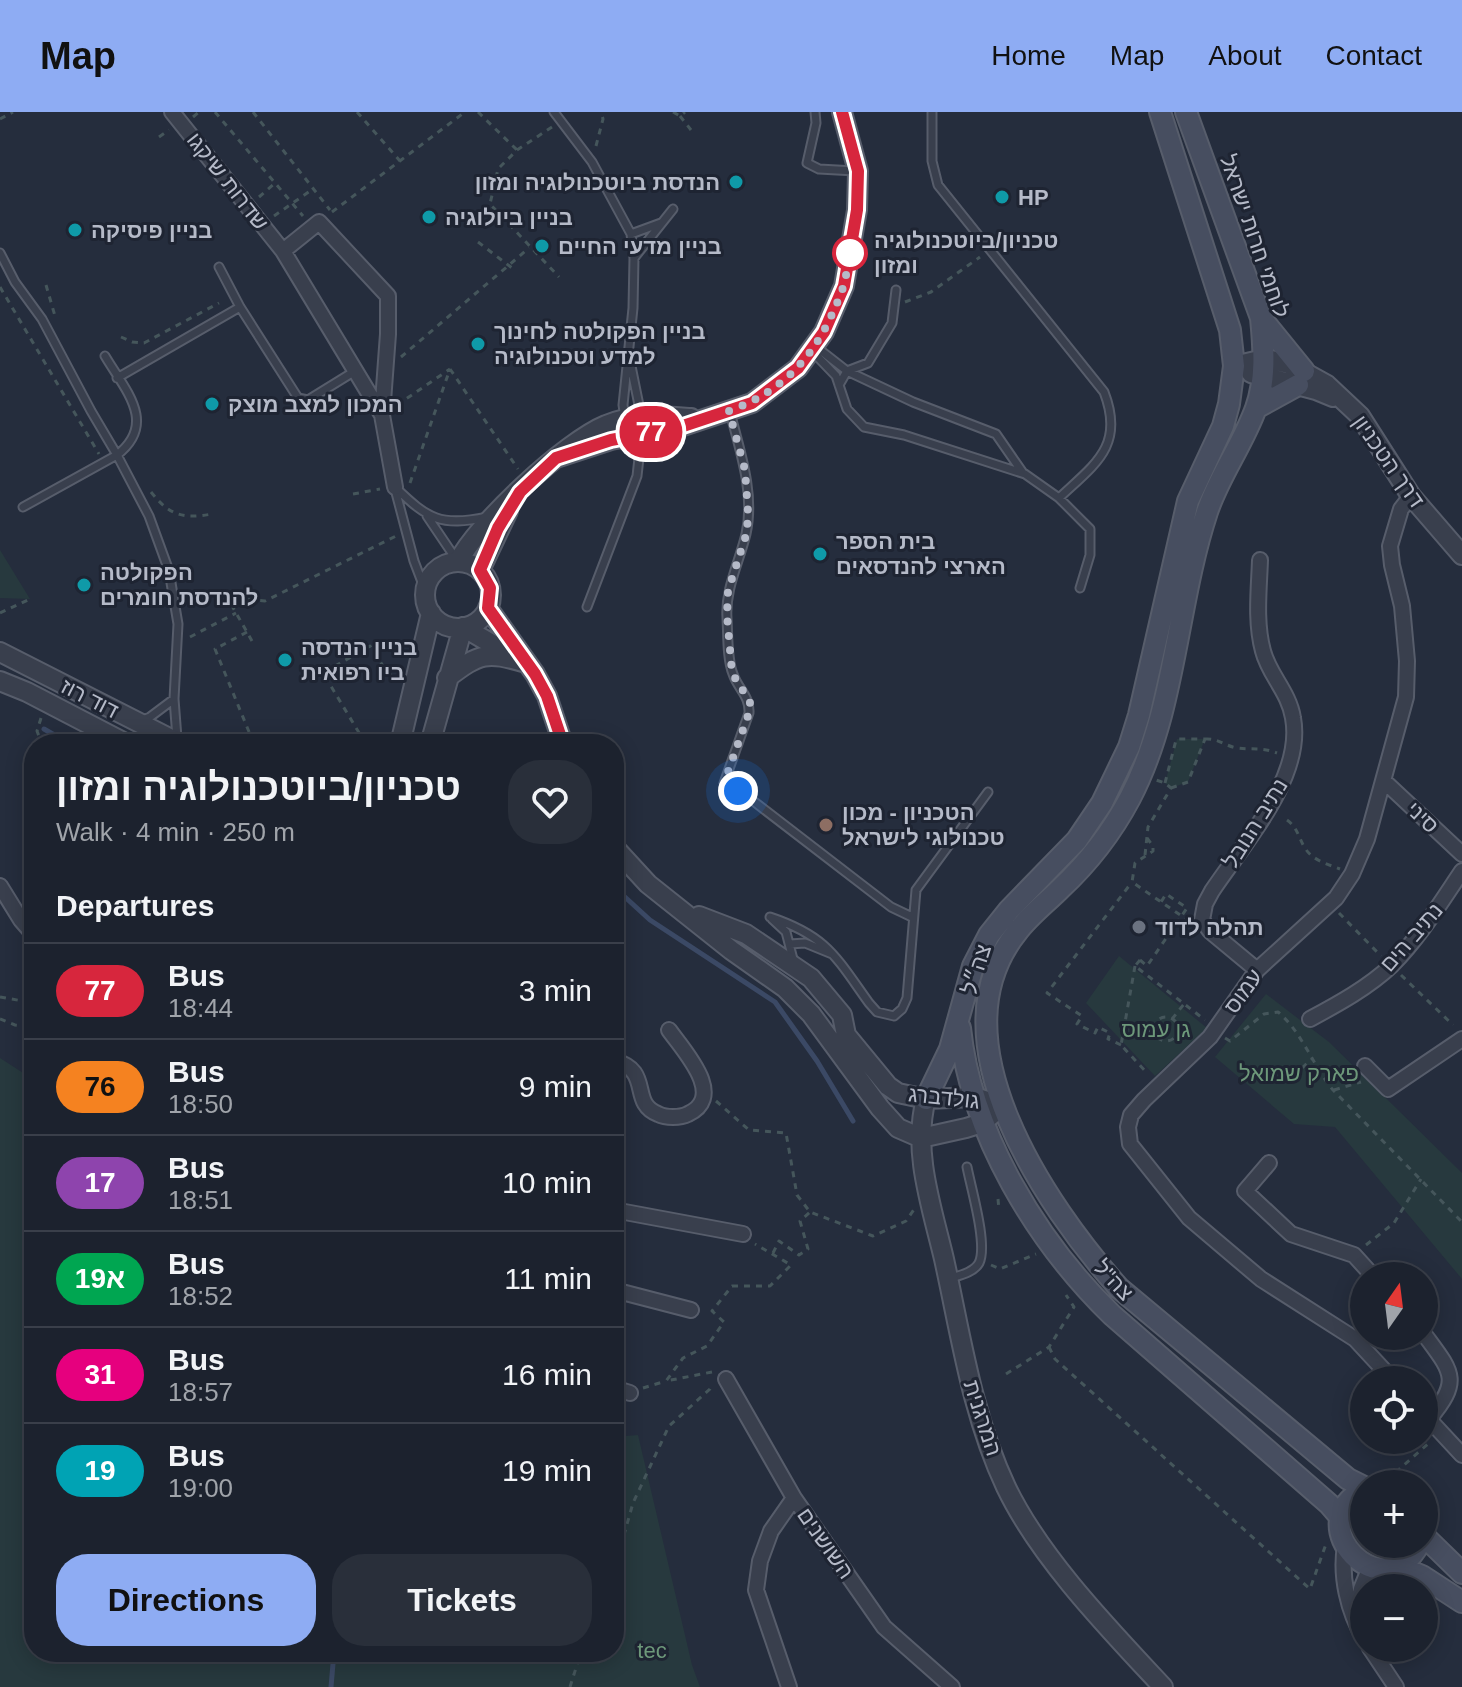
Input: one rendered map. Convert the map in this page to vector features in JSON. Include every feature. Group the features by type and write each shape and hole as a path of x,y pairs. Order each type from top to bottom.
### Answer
{"main road":[{"path":"1160,112 1230,330 1234,366"},
{"name":"לוחמי חרות ישראל","path":"1186,112 1261,318 1263,368"},
{"path":"1256,408 1301,378 1261,318"},
{"name":"צה״ל","path":"926,1099 950,1049 973,966 989,935 1077,840 1102,803 1125,757 1139,715 1188,501 1223,426 1234,366"},
{"name":"צה״ל","path":"1263,368 1256,408 1223,472 1206,515 1160,717 1141,775 1130,799 1097,849 1016,932 1001,957 991,990 987,1023 993,1072 1002,1106 1040,1180 1074,1233 1119,1288 1350,1480"},
{"name":"צה\"ל","path":"962,1004 961,1036 982,1123 1016,1190 1054,1247 1112,1315 1338,1514"},
{"path":"1350,1500 1338,1514 1341,1537 1351,1555 1370,1567 1384,1569 1398,1566 1410,1558"},
{"path":"1438,1550 1462,1573"},
{"path":"1398,1566 1422,1576 1462,1602"}],"street":[{"name":"שדרות שיקגו","path":"172,112 283,251 382,415"},
{"path":"458,562 467,545 521,484 556,458 611,440 634,423 680,427 752,403 818,354 844,286 857,210 858,171 842,112"},
{"path":"283,251 319,222 388,296 382,415 394,488"},
{"name":"דרך הטכניון","path":"1234,366 1263,368 1301,378 1347,403 1369,428 1411,496 1462,555"},
{"path":"480,570 521,484"},
{"name":"עמוס","path":"1380,1366 1355,1339 1261,1279 1189,1218 1130,1144 1128,1127 1131,1115 1215,1030 1257,970 1330,904 1352,874 1367,839 1406,697 1407,661 1402,606 1390,546 1401,509 1411,496"},
{"name":"נתיב הנובל","path":"1257,970 1210,931 1202,920 1212,891 1287,776 1295,746 1294,718 1287,696 1263,653 1258,614 1260,560"},
{"path":"433,734 463,627 483,617 488,608 490,588 480,570 458,562 437,569 425,590 426,604 431,613 446,625 463,627 526,663"},
{"path":"488,608 547,696 560,734"},
{"path":"402,734 431,613"},
{"name":"דוד רוז","path":"0,652 161,734"},
{"path":"447,678 481,656 501,656 526,663"},
{"name":"דוד רוז","path":"0,681 108,734"},
{"name":"סיני","path":"1384,781 1462,854"},
{"name":"גולדברג","path":"624,858 648,884 785,988 811,1014 898,1128 921,1138 982,1123 1002,1106"},
{"name":"נתיב הים","path":"1310,1019 1391,966 1440,905 1462,871"},
{"path":"0,886 24,923"},
{"name":"גולדברג","path":"681,909 746,934 811,978 842,1015 846,1035 888,1086 898,1093 926,1099 975,1097 1002,1106"},
{"path":"705,918 804,990 846,1035"},
{"path":"624,1064 635,1071 646,1106 659,1115 681,1117 693,1112 701,1102 704,1091 701,1075 669,1030"},
{"path":"1365,1066 1388,1089 1462,1039"},
{"name":"המרגנית","path":"926,1099 921,1138 926,1181 981,1422 1007,1487 1032,1531 1068,1578 1163,1687"},
{"path":"1269,1163 1245,1191 1291,1234 1354,1255 1360,1262"},
{"path":"624,1212 743,1234"},
{"path":"624,1293 691,1310"},
{"path":"1436,1350 1453,1374 1453,1389 1447,1402 1438,1409"},
{"name":"השושנים","path":"726,1379 794,1498 884,1627 952,1687"},
{"path":"624,1391 630,1393"},
{"path":"1438,1429 1462,1455"},
{"path":"789,1687 756,1590 760,1561 771,1531 794,1498"},
{"path":"1345,1546 1343,1572 1350,1602"},
{"path":"1367,1574 1370,1567"},
{"path":"1379,1662 1396,1687"}],"lane":[{"path":"554,112 592,162 631,234 634,258 623,405 634,423"},
{"path":"815,112 816,123 807,163 819,169 858,171"},
{"path":"932,112 932,161 938,185 1104,392 1110,410 1112,428 1109,445 1059,498"},
{"path":"634,258 673,209"},
{"path":"631,234 663,222"},
{"path":"0,253 15,282 42,319 149,516 169,571 178,624 174,699 178,734"},
{"path":"219,267 240,307 298,398 308,400 355,371"},
{"path":"839,385 847,371 868,363 892,323 896,290"},
{"path":"117,378 240,307"},
{"path":"587,607 637,476 639,458 629,351"},
{"path":"818,354 913,402 996,434 1025,474"},
{"path":"818,354 836,376 847,409 864,427 904,435 1025,474 1059,498 1090,529 1090,555 1080,588"},
{"path":"23,507 117,455 125,442 137,434 137,411 105,356"},
{"path":"729,411 745,470 748,512 747,532 728,591 727,615 732,673 750,702 749,713 724,783 752,800 891,907 912,917"},
{"path":"394,488 426,514 458,562"},
{"path":"394,488 425,590"},
{"path":"426,514 453,522 493,516"},
{"path":"137,722 150,717 174,699"},
{"path":"795,965 786,932 770,917 820,940 877,1012 894,1016 902,1009 907,998 913,900 920,882 988,792"},
{"path":"790,944 805,943 834,955"},
{"path":"948,1279 972,1270 980,1261 982,1246 967,1167"}],"path":[{"path":"0,119 13,112"},
{"path":"192,117 199,112"},
{"path":"215,112 313,227"},
{"path":"253,112 331,212 465,112"},
{"path":"357,112 400,161"},
{"path":"478,112 517,150"},
{"path":"592,162 603,119 601,112"},
{"path":"673,112 691,130"},
{"path":"680,116 685,112"},
{"path":"559,277 490,204 498,169 517,150 561,121"},
{"path":"258,198 274,184"},
{"path":"274,216 314,189"},
{"path":"478,242 512,268"},
{"path":"386,370 529,248"},
{"path":"894,307 931,292 990,250"},
{"path":"1,290 99,454"},
{"path":"121,337 144,343 219,303"},
{"path":"396,406 450,369"},
{"path":"450,369 521,484"},
{"path":"353,494 394,488 450,369"},
{"path":"161,505 187,519 212,514"},
{"path":"252,641 227,597 265,601 396,536"},
{"path":"0,613 30,599"},
{"path":"178,643 236,613"},
{"path":"247,632 215,649 250,734"},
{"path":"302,672 323,673 370,646 389,675 401,668"},
{"path":"323,673 360,734"},
{"path":"38,734 43,715"},
{"path":"1177,739 1215,738 1235,748 1262,747 1291,760"},
{"path":"1159,1086 1121,1045 1108,1039 1110,1033 1098,1027 1095,1033 1077,1024 1082,1016 1047,993 1132,882 1135,863 1145,855 1148,827 1171,788 1188,782 1205,739"},
{"path":"1141,775 1171,788"},
{"path":"1287,820 1296,827 1306,851 1352,874"},
{"path":"1132,882 1189,922"},
{"path":"1121,1045 1135,966 1140,960 1147,966 1187,908 1166,894 1161,902"},
{"path":"1168,907 1173,898"},
{"path":"1330,904 1462,1033"},
{"path":"1135,966 1230,1041 1264,1014 1278,1012 1288,1020 1333,1090 1461,1219"},
{"path":"0,997 24,1001"},
{"path":"1172,1019 1184,1004"},
{"path":"1124,1027 1153,1031 1161,1041 1171,1040 1178,1030 1172,1019 1167,1017 1158,1020 1153,1031"},
{"path":"0,1019 24,1026"},
{"path":"1302,1068 1312,1059"},
{"path":"1333,1090 1377,1077"},
{"path":"704,1091 749,1130 786,1133 797,1195 810,1212 873,1236 906,1221 916,1207"},
{"path":"1354,1255 1394,1223 1421,1179"},
{"path":"999,1210 1001,1191"},
{"path":"773,1253 779,1241 799,1255 808,1249 800,1221 810,1212"},
{"path":"666,1381 683,1358 707,1346 724,1322 710,1310 732,1286 770,1286 791,1265 757,1246 743,1234"},
{"path":"980,1261 1000,1269 1054,1247"},
{"path":"1006,1374 1049,1347 1074,1307"},
{"path":"1049,1347 1055,1359 1310,1589 1338,1514"},
{"path":"624,1535 633,1503 669,1426 710,1389 715,1371 666,1381 630,1393"},
{"path":"1398,1470 1416,1454"},
{"path":"570,1687 578,1662"}],"green space":[{"path":"0,550 30,599 0,598"},
{"path":"1177,739 1205,739 1188,782 1171,788 1165,783"},
{"name":"גן עמוס","path":"1119,956 1207,1028 1155,1076 1086,1003"},
{"name":"פארק שמואל","path":"1266,994 1329,1042 1462,1173 1462,1279 1335,1127 1294,1124 1215,1057"},
{"name":"tec","path":"0,1058 24,1074 24,1662 624,1662 624,1436 638,1435 692,1665 700,1687 0,1687"}],"waterway":[{"path":"44,729 53,734"},
{"path":"624,896 650,920 775,1002 817,1061 853,1121"},
{"path":"331,1687 333,1662"}],"bus line":[{"name":"77","path":"560,734 547,696 535,674 488,608 490,588 480,570 498,528 520,492 556,458 611,440 680,427 752,403 798,368 824,332 844,286 857,210 858,171 842,112"}],"place":[{"name":"הנדסת ביוטכנולוגיה ומזון","path":"736,182"},
{"name":"HP","path":"1002,197"},
{"name":"בניין ביולוגיה","path":"429,217"},
{"name":"בניין פיסיקה","path":"75,230"},
{"name":"בניין מדעי החיים","path":"542,246"},
{"name":"טכניון/ביוטכנולוגיה ומזון","path":"850,253"},
{"name":"בניין הפקולטה לחינוך למדע וטכנולוגיה","path":"478,344"},
{"name":"המכון למצב מוצק","path":"212,404"},
{"name":"בית הספר הארצי להנדסאים","path":"820,554"},
{"name":"הפקולטה להנדסת חומרים","path":"84,585"},
{"name":"בניין הנדסה ביו רפואית","path":"285,660"},
{"name":"הטכניון - מכון טכנולוגי לישראל","path":"826,825"},
{"name":"תהלה לדוד","path":"1139,927"}],"route":[{"path":"738,791 724,783 749,713 750,702 732,673 727,615 728,591 747,532 748,512 745,470 729,411 768,393 789,377 812,351 844,286 850,253"}]}
